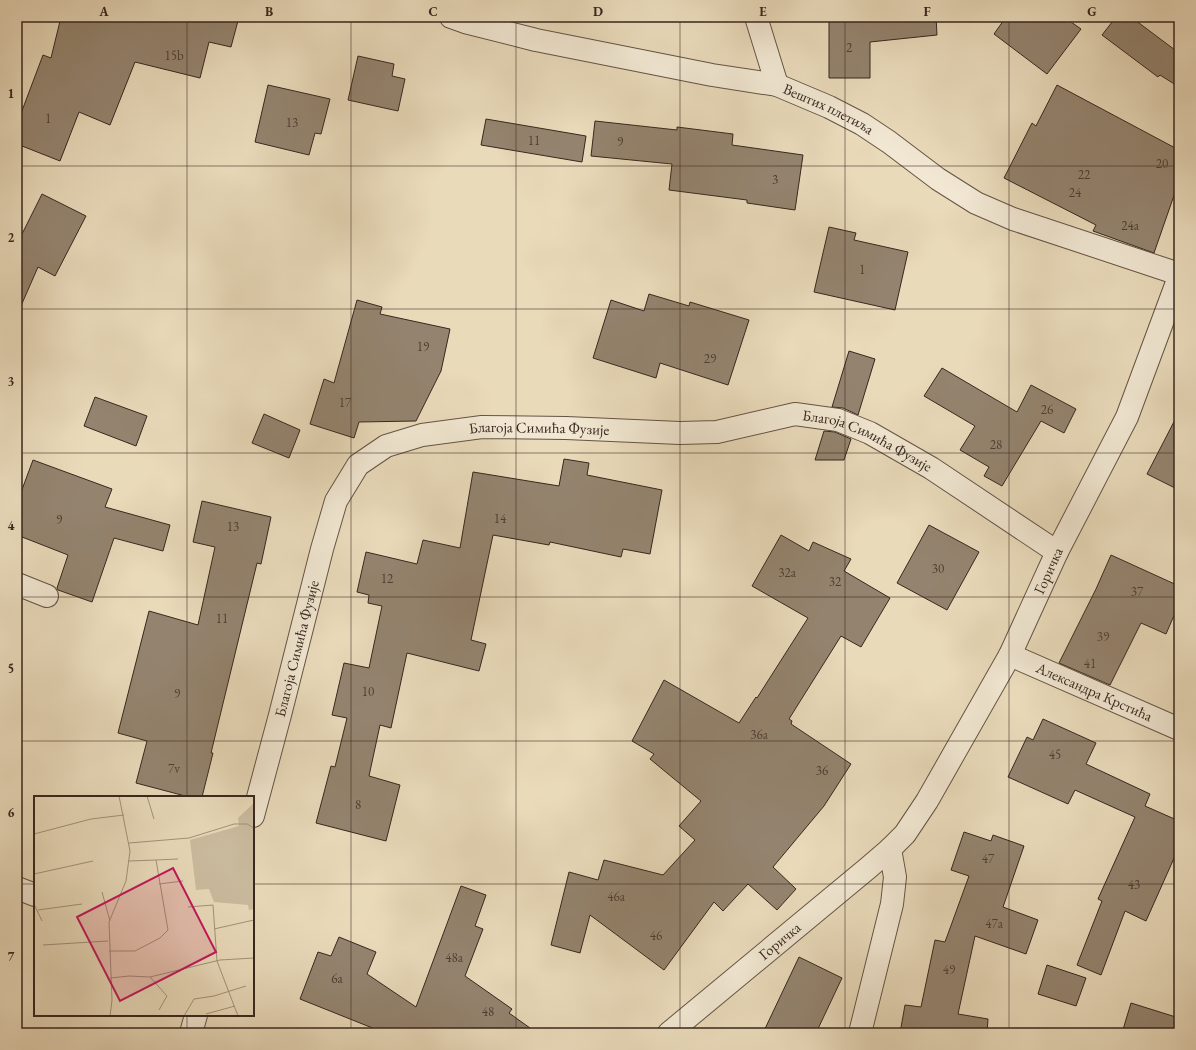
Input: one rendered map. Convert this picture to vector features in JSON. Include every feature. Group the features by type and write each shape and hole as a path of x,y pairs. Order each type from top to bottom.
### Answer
{"street":[{"name":"Вештих плетиља","path":"451,17 536,40 712,75 777,85 829,107 862,124 889,142 938,179 976,203 1013,219 1179,274"},
{"path":"756,17 777,85"},
{"name":"Горичка","path":"669,1033 890,850 905,834 927,801 1010,655 1057,552 1127,417 1179,277"},
{"name":"Благоја Симића Фузије","path":"254,812 322,549 336,501 358,465 386,446 422,435 482,428 566,428 680,433 717,432 795,414 838,420 870,433 931,468 1057,552"},
{"path":"17,584 47,596"},
{"name":"Александра Крстића","path":"1010,655 1179,729"},
{"path":"860,1033 892,904 895,877 890,850"},
{"path":"17,888 34,895"},
{"path":"190,1033 196,1016"}],"building":[{"path":"61,17 239,17 231,47 209,42 200,78 135,62 110,125 79,112 60,161 17,144 17,124 43,55 51,58"},
{"path":"829,17 936,17 937,35 870,42 870,78 829,78"},
{"path":"1006,17 1064,17 1081,29 1047,74 994,34"},
{"path":"1116,17 1131,17 1179,53 1179,87 1160,75 1158,77 1102,35"},
{"path":"358,56 394,64 392,76 405,79 398,111 348,100"},
{"path":"268,85 330,99 321,134 315,133 309,155 255,142"},
{"path":"1057,85 1179,150 1179,181 1154,253 1093,231 1096,225 1004,178 1032,123 1036,126"},
{"path":"486,119 586,136 582,162 481,145"},
{"path":"595,121 677,130 677,127 733,134 732,145 803,155 795,210 747,203 747,200 669,190 672,164 591,156"},
{"path":"42,194 86,216 55,276 38,267 17,315 17,244"},
{"path":"829,227 856,233 854,240 908,252 895,310 814,292"},
{"path":"649,294 689,306 690,302 749,320 728,385 660,363 656,378 593,358 611,300 644,311"},
{"path":"357,300 382,307 380,314 450,329 441,371 416,421 359,422 354,438 310,424 324,379 334,383"},
{"path":"849,351 875,359 858,415 843,408 832,407"},
{"path":"942,368 1017,412 1031,385 1076,409 1064,433 1041,421 1002,486 984,476 989,467 960,450 975,426 924,396"},
{"path":"95,397 147,416 136,446 84,426"},
{"path":"1179,412 1179,490 1147,474"},
{"path":"264,414 300,430 289,458 252,443"},
{"path":"824,431 835,432 851,439 844,460 815,460"},
{"path":"564,459 589,463 587,475 662,490 650,554 623,549 621,557 550,542 549,545 493,535 471,640 486,644 479,671 407,653 391,728 380,725 369,776 400,785 386,841 316,823 331,766 335,767 347,718 332,715 344,663 369,668 382,606 368,603 369,595 357,592 366,552 417,564 423,540 460,548 473,472 559,486"},
{"path":"33,460 112,489 105,507 170,525 163,551 114,538 92,602 58,590 57,588 68,555 17,535 17,503"},
{"path":"202,501 271,517 261,564 257,563 211,753 213,753 202,796 185,796 136,783 147,741 118,733 149,611 198,625 215,547 193,542"},
{"path":"929,525 979,552 947,610 897,583"},
{"path":"781,535 809,551 813,542 851,559 844,571 890,598 861,647 841,636 789,719 792,721 791,724 851,764 824,806 773,867 796,889 777,910 748,884 723,911 714,902 664,970 590,915 580,953 551,945 569,872 598,880 604,860 663,875 695,840 679,826 701,801 650,759 654,754 632,741 664,680 739,723 756,697 757,698 808,618 752,586"},
{"path":"1111,555 1179,586 1179,604 1166,634 1141,623 1110,685 1059,663 1096,589"},
{"path":"1043,719 1096,743 1086,764 1150,794 1145,806 1179,821 1179,847 1146,921 1125,911 1101,975 1077,965 1102,901 1098,899 1135,817 1075,790 1068,804 1008,777 1027,737 1033,740"},
{"path":"964,832 991,841 993,835 1024,846 1003,907 1038,920 1026,954 975,936 958,1014 988,1019 987,1033 900,1033 905,1005 921,1007 935,940 945,942 969,876 951,870"},
{"path":"461,886 486,895 475,926 483,929 465,976 512,1009 509,1013 537,1033 385,1033 300,999 318,952 331,956 339,937 376,952 367,974 416,1007"},
{"path":"799,957 842,978 816,1033 763,1033"},
{"path":"1047,965 1086,978 1076,1006 1038,994"},
{"path":"1131,1003 1179,1018 1179,1033 1122,1033"}]}
